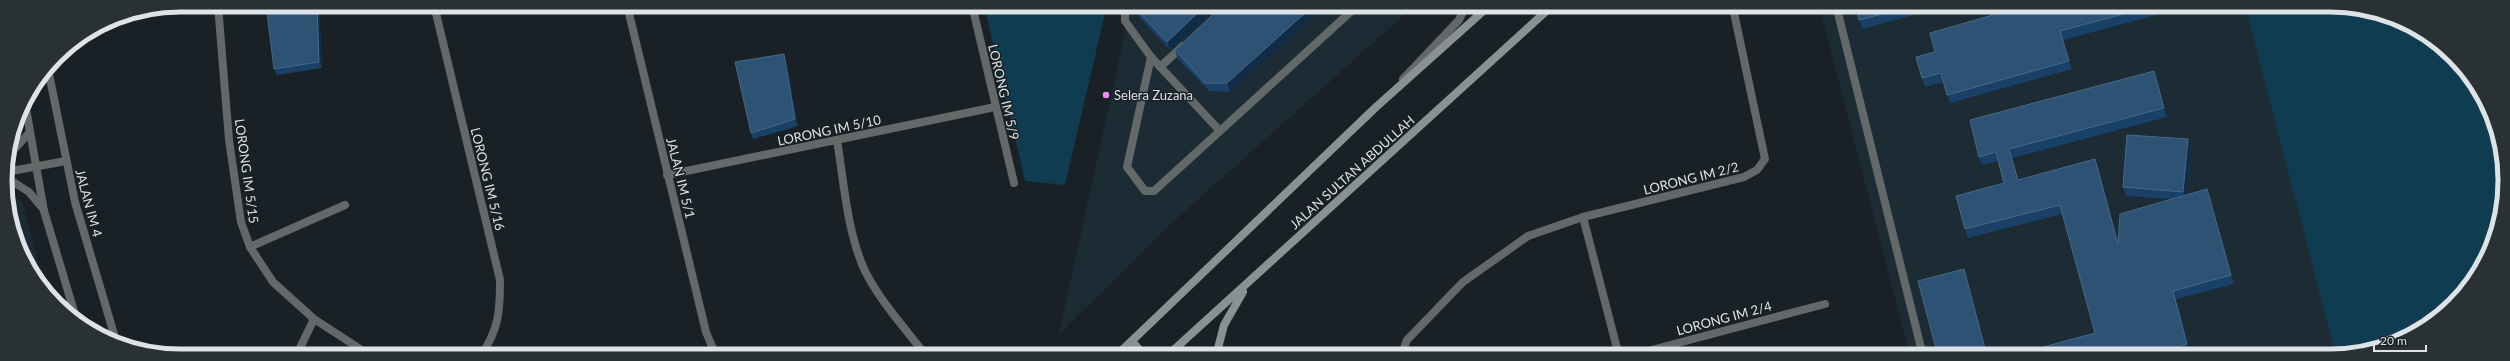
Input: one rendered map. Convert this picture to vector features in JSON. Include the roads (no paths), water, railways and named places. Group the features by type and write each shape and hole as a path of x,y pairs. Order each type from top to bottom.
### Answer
{"main road":[{"path":"1123,349 1375,108 1482,12"},
{"name":"JALAN SULTAN ABDULLAH","path":"1174,349 1251,282 1544,12"},
{"path":"1218,349 1229,315 1251,282"},
{"path":"1132,341 1139,349"}],"street":[{"name":"LORONG IM 5/15","path":"219,12 229,140 240,222 250,247 273,282 314,319 360,349"},
{"name":"LORONG IM 5/16","path":"436,12 500,280 500,307 494,336 486,349"},
{"name":"JALAN IM 5/1","path":"629,12 706,332 713,349"},
{"name":"LORONG IM 5/9","path":"974,12 1014,183"},
{"path":"1124,12 1123,17 1160,67 1220,131"},
{"path":"1152,57 1127,167 1145,191 1154,191 1350,12"},
{"path":"1375,108 1459,20 1463,12"},
{"name":"LORONG IM 2/2","path":"1404,349 1407,340 1463,282 1528,236 1583,217 1744,177 1758,170 1765,159 1734,12"},
{"path":"1838,12 1921,349"},
{"path":"1160,67 1188,41"},
{"name":"JALAN IM 4","path":"49,75 75,202 114,335"},
{"name":"LORONG IM 5/10","path":"667,175 995,107"},
{"path":"27,112 44,211 74,311"},
{"path":"15,148 30,132"},
{"path":"837,140 855,244 865,271 878,294 921,349"},
{"path":"12,171 37,168 66,161"},
{"path":"12,182 29,192 44,211"},
{"path":"250,247 345,206"},
{"path":"1583,217 1617,349"},
{"name":"LORONG IM 2/4","path":"1655,349 1825,304"},
{"path":"299,349 314,319"}],"place":[{"name":"Selera Zuzana","path":"1106,95"}]}
